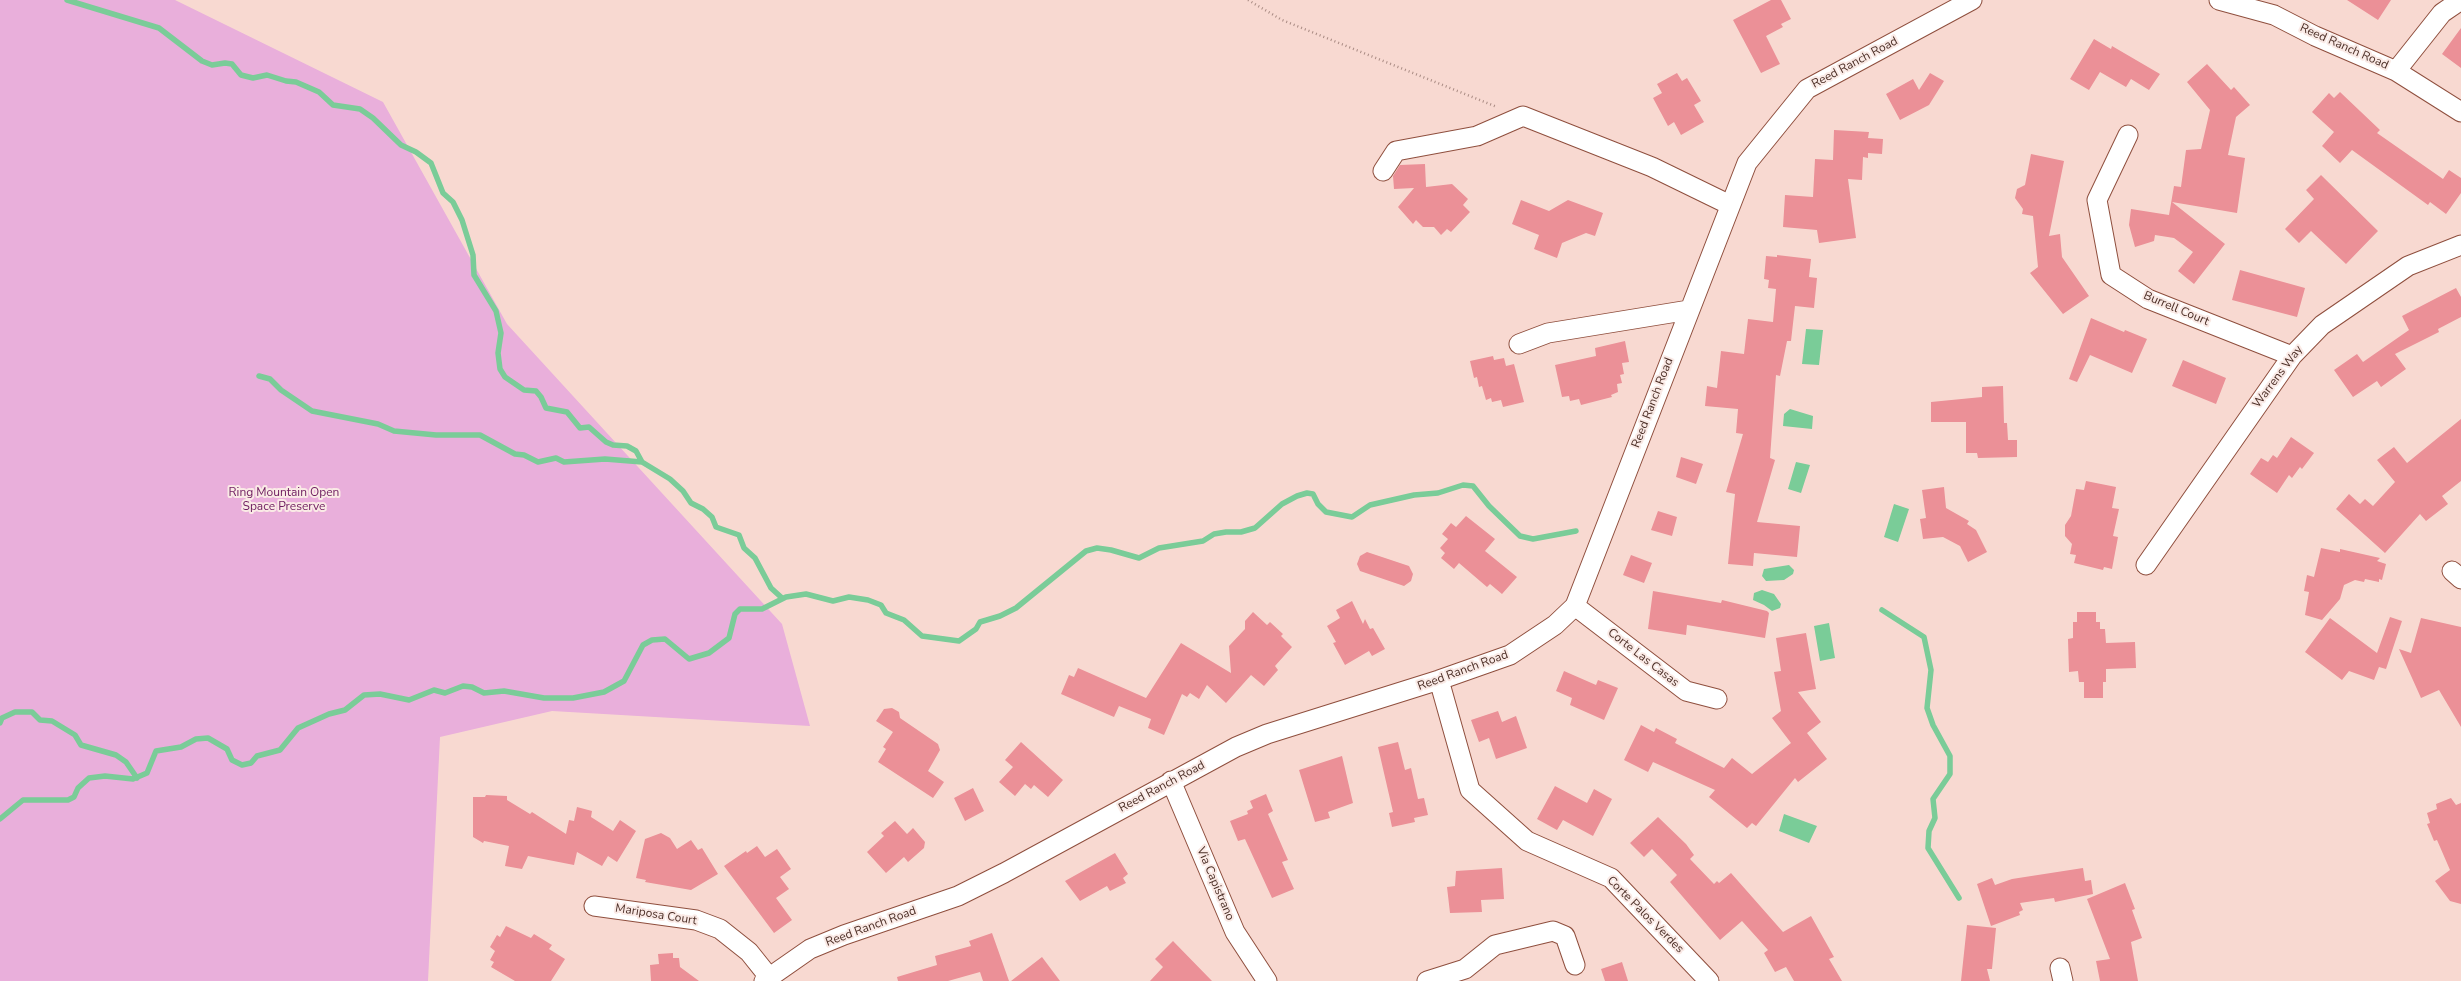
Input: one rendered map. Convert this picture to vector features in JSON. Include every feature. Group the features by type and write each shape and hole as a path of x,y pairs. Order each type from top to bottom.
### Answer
{"street":[{"name":"Reed Ranch Road","path":"767,979 817,946 844,935 958,896 1004,873 1236,747 1267,734 1439,680 1510,655 1555,625 1575,606 1747,163 1807,89 1972,0"},
{"name":"Reed Ranch Road","path":"2219,0 2274,15 2315,36 2396,71 2461,112"},
{"path":"2396,71 2450,3"},
{"path":"1383,171 1396,151 1477,136 1523,116 1652,167 1730,205"},
{"name":"Burrell Court","path":"2128,135 2097,200 2111,275 2148,299 2292,356"},
{"name":"Warrens Way","path":"2146,565 2292,356 2322,325 2377,285 2408,266 2461,245"},
{"path":"1519,344 1548,333 1689,310"},
{"name":"Corte Las Casas","path":"1575,606 1686,691 1717,698"},
{"name":"Corte Palos Verdes","path":"1439,680 1470,790 1527,841 1611,878 1708,981"},
{"name":"Via Capistrano","path":"1171,781 1235,932 1267,981"},
{"name":"Mariposa Court","path":"594,906 696,920 720,929 749,952 767,979"},
{"path":"1427,981 1465,969 1496,945 1553,931 1565,936 1575,965"}],"path":[{"path":"1248,0 1282,20 1523,116"}],"green space":[{"name":"Ring Mountain Open Space Preserve","path":"0,0 175,0 383,102 507,324 782,624 810,726 552,711 440,737 428,981 0,981"}],"shaded area":[{"path":"1806,329 1823,330 1819,365 1802,364"},
{"path":"1790,409 1813,416 1812,429 1783,426 1784,414"},
{"path":"1796,462 1810,465 1801,493 1788,489"},
{"path":"1894,504 1909,509 1898,542 1884,537"},
{"path":"1789,565 1794,570 1793,574 1784,580 1766,581 1762,576 1764,569"},
{"path":"1762,590 1774,594 1781,604 1780,608 1772,611 1753,600 1754,593"},
{"path":"1829,623 1835,658 1820,661 1814,626"},
{"path":"1784,814 1817,826 1809,843 1779,831"}],"building":[{"path":"1771,0 1781,0 1791,19 1781,24 1783,27 1766,36 1780,64 1761,73 1733,20"},
{"path":"2347,0 2391,0 2378,20"},
{"path":"2461,28 2461,68 2442,54"},
{"path":"2094,39 2111,49 2112,46 2160,74 2149,90 2131,79 2126,87 2100,72 2089,90 2070,79"},
{"path":"2207,64 2231,90 2234,87 2250,105 2236,117 2228,155 2245,158 2237,213 2172,202 2225,244 2194,284 2178,271 2193,252 2174,238 2155,235 2154,241 2135,247 2129,225 2131,209 2169,215 2174,186 2181,187 2186,150 2201,149 2210,110 2187,82"},
{"path":"1677,73 1682,81 1687,78 1701,101 1694,105 1704,122 1681,135 1674,122 1668,126 1653,98 1662,93 1657,84"},
{"path":"1930,73 1944,81 1929,105 1900,120 1886,94 1913,79 1919,90"},
{"path":"2340,92 2380,130 2377,133 2443,179 2449,170 2461,178 2461,193 2446,214 2430,202 2428,205 2352,150 2340,163 2322,146 2334,132 2312,112 2329,93 2334,98"},
{"path":"1834,130 1869,132 1868,138 1883,139 1882,154 1868,153 1868,158 1863,157 1862,180 1848,179 1856,238 1819,243 1817,230 1783,227 1785,195 1813,197 1815,159 1833,160"},
{"path":"2031,154 2064,161 2049,236 2060,234 2062,257 2089,296 2063,314 2030,273 2038,267 2033,216 2022,214 2023,209 2015,198 2017,189 2025,185"},
{"path":"1425,164 1426,187 1452,184 1468,199 1463,205 1470,212 1451,232 1447,229 1441,235 1434,227 1423,227 1416,220 1413,224 1398,207 1414,188 1394,189 1393,176 1400,165"},
{"path":"2321,175 2378,231 2346,264 2311,231 2299,243 2285,229 2314,199 2306,190"},
{"path":"1521,200 1549,211 1568,200 1603,213 1595,236 1586,233 1562,243 1557,258 1534,249 1539,235 1512,224"},
{"path":"1777,255 1811,259 1809,277 1817,278 1814,308 1795,306 1791,341 1787,341 1780,376 1776,375 1770,458 1775,460 1757,522 1800,526 1797,557 1754,553 1753,566 1728,564 1735,494 1726,492 1743,434 1736,433 1738,409 1705,406 1707,386 1717,388 1721,351 1744,354 1748,319 1773,322 1776,289 1768,288 1769,280 1764,279 1766,256 1777,257"},
{"path":"2240,270 2305,288 2297,317 2232,300"},
{"path":"2456,288 2461,297 2461,317 2438,329 2439,332 2395,354 2406,369 2381,387 2377,381 2353,397 2334,370 2357,354 2363,362 2409,330 2402,316"},
{"path":"2091,318 2124,332 2125,330 2147,339 2132,373 2090,355 2077,382 2069,379"},
{"path":"1625,341 1629,362 1622,363 1624,374 1620,375 1622,383 1617,384 1618,392 1611,395 1612,397 1581,405 1579,399 1570,401 1569,396 1562,397 1555,365 1596,356 1595,348"},
{"path":"1493,356 1494,360 1504,358 1506,366 1514,364 1524,402 1503,407 1501,400 1492,402 1491,398 1486,400 1482,386 1479,387 1477,377 1474,378 1470,361"},
{"path":"2183,360 2226,378 2216,404 2172,386"},
{"path":"2003,386 2004,423 2007,423 2008,440 2017,440 2017,457 1978,458 1977,453 1966,453 1966,422 1931,422 1931,402 1982,397 1982,387"},
{"path":"2461,419 2461,481 2442,496 2448,504 2426,521 2420,514 2385,553 2336,509 2349,494 2360,504 2365,499 2373,506 2395,482 2377,460 2394,447 2407,463"},
{"path":"2291,437 2314,453 2302,469 2300,467 2292,478 2289,475 2277,493 2250,474 2261,458 2268,462 2273,455 2277,458"},
{"path":"1681,457 1703,464 1696,484 1676,477"},
{"path":"2086,481 2116,487 2112,508 2119,509 2113,536 2118,537 2112,569 2104,567 2103,570 2074,563 2076,555 2070,554 2072,544 2065,536 2065,525 2071,516 2076,489 2084,490"},
{"path":"1944,487 1946,508 1969,521 1967,524 1976,530 1987,552 1968,562 1960,546 1943,537 1923,539 1920,519 1926,518 1922,490"},
{"path":"1658,511 1677,517 1672,536 1651,530"},
{"path":"1466,516 1495,539 1485,551 1517,577 1502,594 1490,584 1487,587 1459,563 1454,569 1441,558 1445,553 1440,548 1448,539 1442,534 1451,523 1456,527"},
{"path":"2321,548 2340,552 2340,549 2380,558 2377,561 2386,564 2382,580 2379,579 2379,582 2365,579 2364,582 2355,580 2344,585 2340,599 2322,620 2305,615 2309,592 2304,591 2307,575 2314,577"},
{"path":"1367,552 1409,566 1413,574 1411,581 1404,586 1360,571 1357,564 1360,556"},
{"path":"1631,555 1652,563 1644,583 1623,575"},
{"path":"1653,591 1721,603 1722,600 1767,611 1769,613 1765,638 1687,625 1686,635 1648,629"},
{"path":"1352,601 1363,624 1365,619 1370,629 1373,628 1385,649 1372,656 1369,651 1345,665 1333,643 1336,642 1327,626 1340,618 1336,610"},
{"path":"1253,612 1267,625 1270,622 1283,634 1281,636 1292,647 1275,666 1278,670 1264,686 1251,675 1226,703 1207,685 1199,699 1190,693 1187,697 1182,694 1164,735 1148,728 1151,719 1119,706 1114,717 1061,694 1069,675 1074,677 1078,668 1146,698 1181,643 1231,673 1229,646 1245,629 1245,621"},
{"path":"2077,612 2096,612 2096,622 2100,622 2100,629 2105,629 2106,643 2135,642 2136,668 2106,669 2106,682 2103,682 2103,698 2084,698 2084,682 2079,682 2078,671 2069,672 2068,639 2073,638 2073,622 2077,622"},
{"path":"2390,617 2402,621 2386,669 2379,667 2374,680 2349,671 2342,680 2305,652 2330,618 2377,653"},
{"path":"2421,618 2461,627 2461,727 2439,690 2421,698 2399,649 2411,653"},
{"path":"1806,633 1816,689 1798,692 1821,722 1807,733 1827,759 1798,782 1795,778 1756,826 1752,823 1747,828 1709,797 1715,790 1653,762 1648,772 1624,760 1641,725 1654,732 1656,728 1677,739 1675,743 1724,768 1732,758 1752,774 1791,743 1772,718 1781,711 1774,672 1781,671 1776,638"},
{"path":"1564,671 1596,685 1598,680 1618,688 1604,720 1570,705 1572,698 1556,691"},
{"path":"892,708 899,712 900,718 938,744 940,750 928,771 944,782 933,798 878,762 886,749 883,747 893,732 876,721 884,709"},
{"path":"1498,711 1502,722 1516,716 1527,748 1496,759 1489,738 1479,742 1471,720"},
{"path":"1021,742 1063,780 1048,797 1034,785 1031,789 1025,784 1015,796 999,782 1013,767 1005,760"},
{"path":"1398,742 1405,770 1411,768 1418,799 1424,798 1428,815 1414,818 1415,822 1392,827 1389,813 1393,812 1378,747"},
{"path":"1342,756 1353,803 1328,812 1330,818 1315,822 1299,770"},
{"path":"1555,786 1587,803 1594,789 1612,799 1593,836 1563,820 1557,830 1537,819"},
{"path":"973,788 984,811 965,821 954,798"},
{"path":"1266,794 1273,811 1268,814 1288,860 1282,862 1294,889 1272,898 1245,839 1238,841 1230,821 1248,814 1247,811 1253,808 1250,801"},
{"path":"486,795 507,796 507,800 530,814 532,812 566,834 569,820 574,821 577,807 592,811 591,817 613,831 620,820 636,831 617,862 608,856 602,866 577,852 574,865 528,856 522,869 505,866 509,846 484,841 483,843 473,837 473,797 485,797"},
{"path":"2451,798 2456,805 2461,803 2461,904 2450,901 2435,881 2450,870 2437,840 2434,841 2427,824 2430,823 2427,813 2437,809 2436,804"},
{"path":"1658,817 1686,844 1694,855 1690,859 1714,884 1717,881 1719,883 1731,873 1783,932 1811,916 1834,957 1829,959 1842,981 1794,981 1786,967 1775,972 1764,953 1768,950 1742,921 1720,940 1670,882 1677,875 1652,849 1644,857 1630,843"},
{"path":"895,821 907,834 913,828 925,842 924,848 908,862 904,857 886,873 867,852 884,836 881,833"},
{"path":"661,833 670,838 677,849 691,840 698,850 702,848 718,874 691,890 645,882 646,880 636,878 645,839"},
{"path":"757,846 765,857 777,849 791,869 780,877 789,889 776,898 792,920 774,933 724,866 746,851 747,853"},
{"path":"1115,853 1128,874 1123,878 1126,883 1110,891 1107,886 1080,901 1065,881"},
{"path":"1502,868 1504,899 1481,900 1482,912 1450,913 1447,887 1455,886 1456,871"},
{"path":"2083,868 2085,881 2091,880 2093,894 2055,902 2054,898 2020,903 2023,910 2019,912 2020,915 1991,926 1977,884 1992,878 1995,885 2012,879"},
{"path":"2125,883 2135,909 2132,910 2142,938 2131,942 2138,981 2100,981 2096,961 2110,959 2087,899"},
{"path":"1967,925 1996,928 1992,969 1987,969 1990,981 1961,981"},
{"path":"506,926 531,938 534,934 552,945 549,949 565,959 551,981 515,981 491,967 494,962 490,960 495,951 490,947 497,935 500,937"},
{"path":"992,933 1009,981 983,981 980,972 948,981 898,981 897,977 937,965 935,956 971,946 969,941"},
{"path":"1173,941 1212,981 1150,981 1163,967 1155,959"},
{"path":"673,953 673,958 679,958 680,967 699,981 651,981 650,965 659,964 658,954"},
{"path":"1042,957 1060,981 1011,981"},
{"path":"1622,962 1628,981 1605,981 1601,969"}],"waterway":[{"path":"67,0 159,28 202,61 212,65 225,63 232,64 241,75 253,78 267,75 286,81 296,82 319,92 333,105 360,109 373,118 401,145 416,152 431,163 443,193 453,202 462,220 473,255 474,275 496,311 501,333 498,353 500,369 505,377 524,390 536,391 541,397 546,408 567,412 580,428 589,427 606,442 613,445 627,446 636,451 642,462"},
{"path":"259,376 270,379 281,390 312,411 378,424 394,431 436,435 480,435 515,454 524,455 538,462 556,458 564,462 605,459 642,462 670,479 683,491 691,503 703,509 712,517 716,527 739,535 744,548 755,558 771,588 782,598"},
{"path":"0,819 23,800 68,800 74,797 78,788 89,778 105,776 133,779 147,773 156,751 181,747 196,739 208,738 227,749 232,760 242,765 251,763 257,756 280,750 298,728 329,714 345,710 364,695 380,694 409,700 434,690 445,693 463,686 472,687 484,693 504,691 544,698 573,698 604,692 624,681 643,645 652,640 665,639 689,659 709,653 729,638 735,614 740,609 762,609 786,597 806,594 833,601 849,597 868,600 881,605 886,613 904,620 922,636 959,641 976,629 980,622 1000,616 1016,608 1086,551 1097,548 1111,550 1139,558 1159,548 1203,541 1214,534 1241,532 1255,528 1282,504 1297,496 1307,493 1313,494 1318,504 1326,512 1352,517 1370,505 1414,495 1438,493 1463,485 1473,486 1489,506 1520,536 1533,539 1576,531"},
{"path":"1882,610 1924,637 1931,670 1927,708 1933,725 1950,756 1950,774 1933,799 1935,818 1929,831 1928,848 1959,898"},
{"path":"0,723 2,718 15,712 32,712 40,720 52,721 75,735 81,745 116,755 126,762 137,778"}]}
